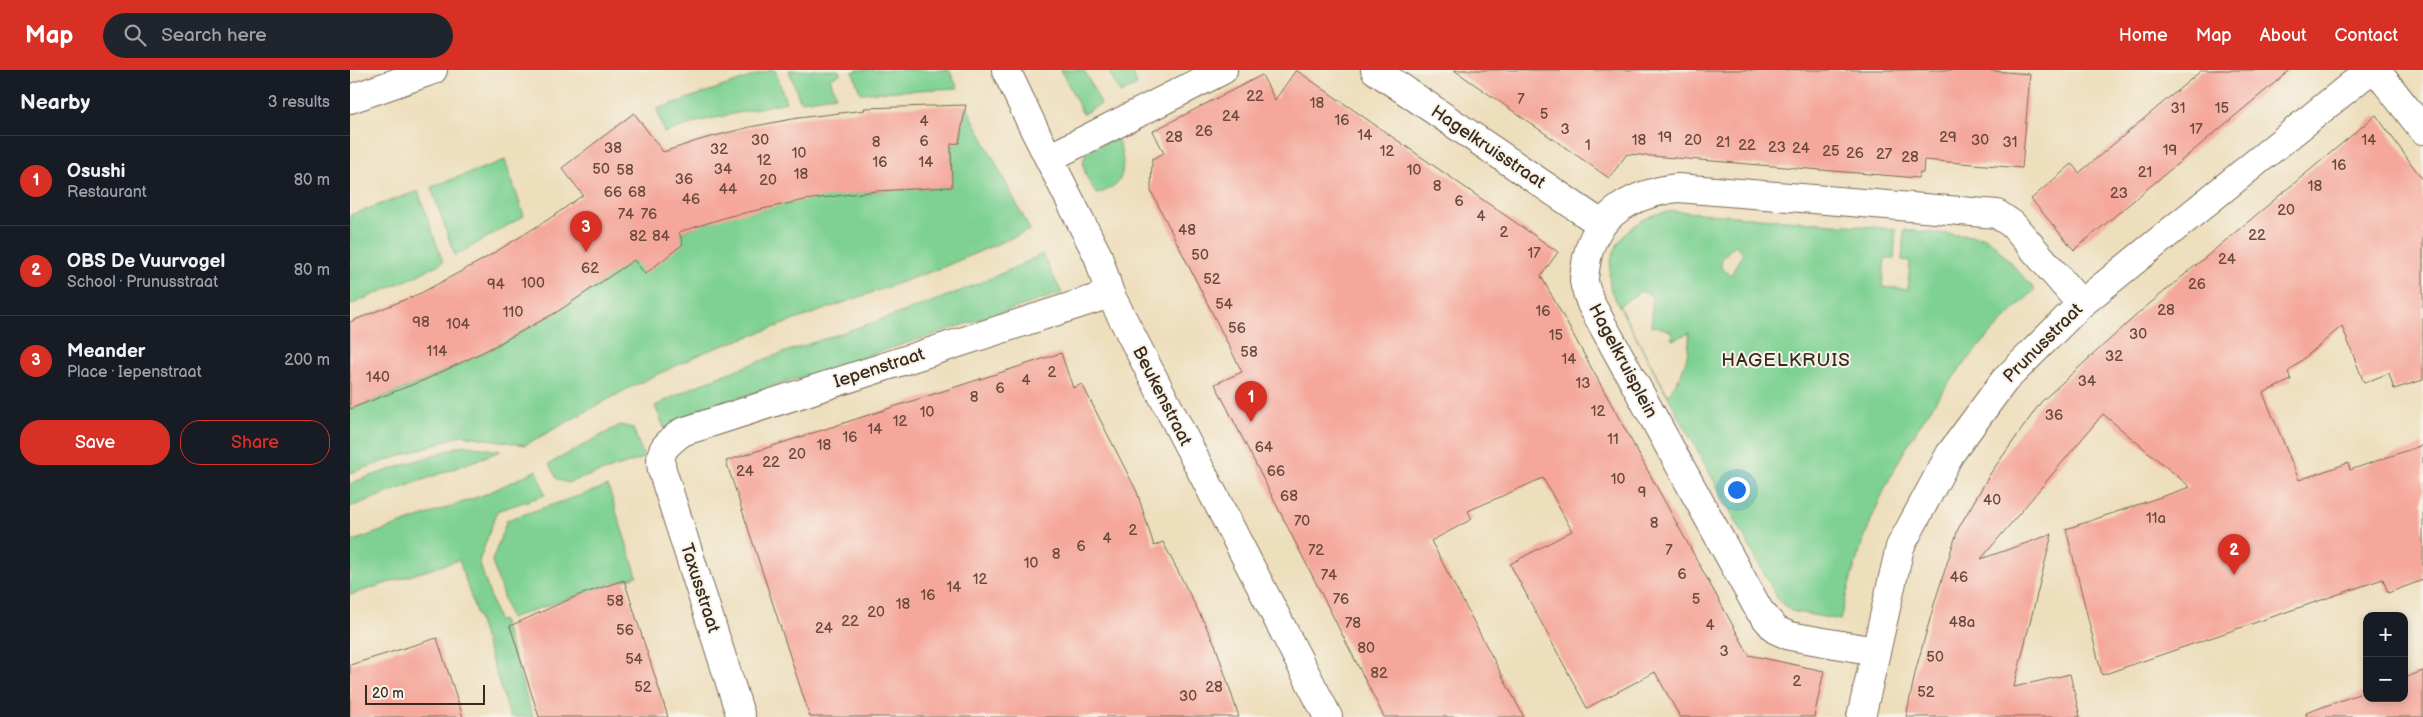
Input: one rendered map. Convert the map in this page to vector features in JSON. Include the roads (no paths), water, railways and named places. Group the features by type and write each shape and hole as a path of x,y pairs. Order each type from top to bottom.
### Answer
{"street":[{"path":"350,99 432,70"},
{"name":"Beukenstraat","path":"1006,70 1098,256 1110,294 1328,717"},
{"path":"1049,158 1223,70"},
{"name":"Hagelkruisstraat","path":"1375,70 1601,224"},
{"name":"Prunusstraat","path":"1860,717 1900,547 1950,454 2004,381 2082,304 2370,70"},
{"path":"2376,70 2423,130"},
{"name":"Hagelkruisplein","path":"1875,651 1790,636 1776,630 1759,610 1591,304 1584,281 1590,243 1601,224 1616,210 1634,200 1655,191 1678,188 1997,214 2012,224 2082,304"},
{"name":"Iepenstraat","path":"660,459 665,446 682,432 1110,294"},
{"name":"Taxusstraat","path":"660,459 741,717"}],"place":[{"name":"Meander","path":"586,252"},
{"name":"Osushi","path":"1251,422"},
{"name":"OBS De Vuurvogel","path":"2234,575"}],"district":[{"name":"HAGELKRUIS","path":"1786,360"}]}
